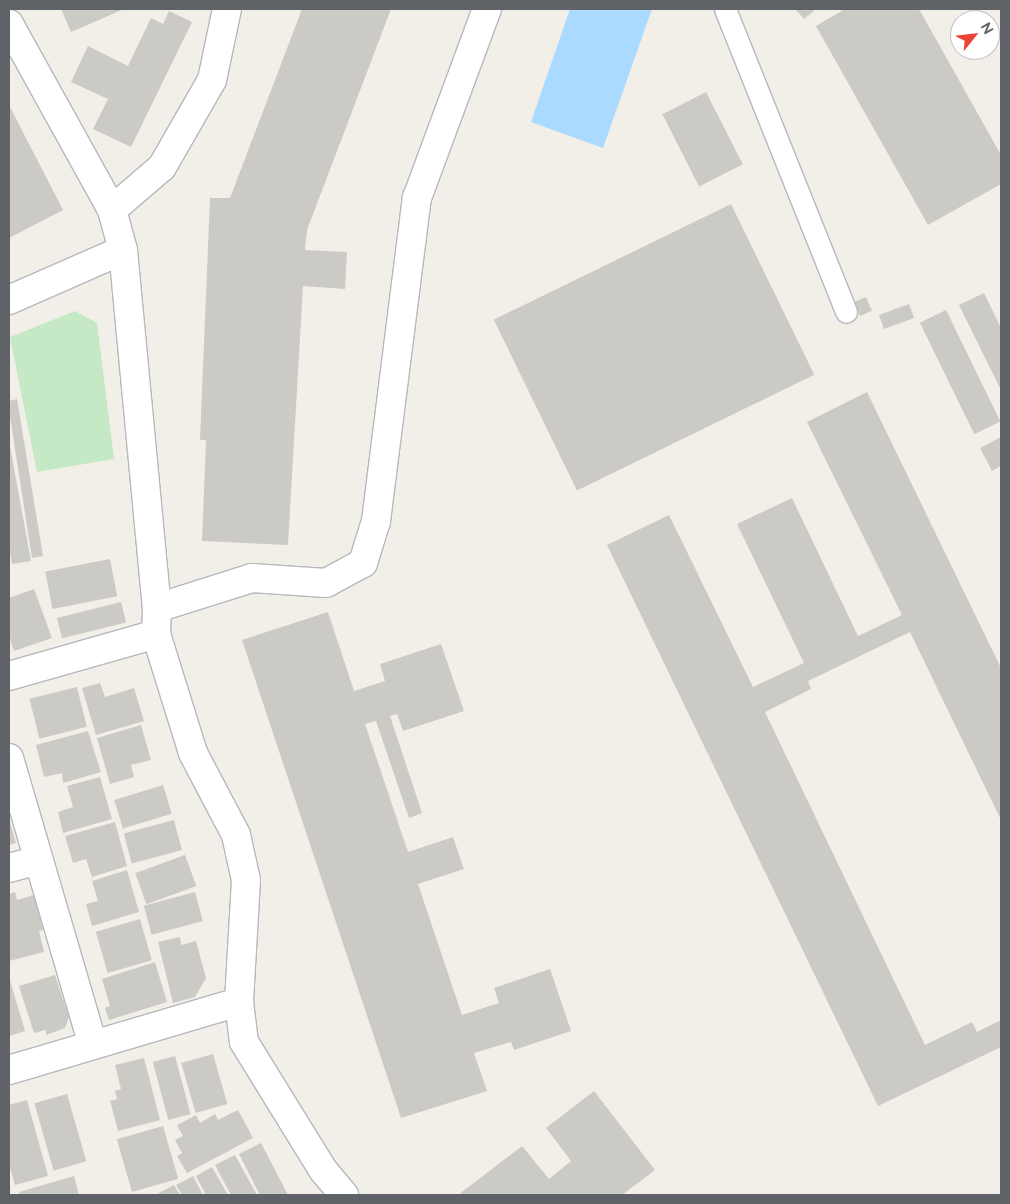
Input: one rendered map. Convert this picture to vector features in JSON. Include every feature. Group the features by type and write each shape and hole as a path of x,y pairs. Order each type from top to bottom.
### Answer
{"street":[{"path":"112,210 162,167 212,80 227,9"},
{"path":"9,676 156,621 252,578 326,583 363,563 376,521 417,198 487,9"},
{"path":"9,24 112,210 123,250 156,621 193,753 236,835 246,880 239,1002 244,1042 323,1170 344,1195"},
{"path":"9,300 123,250"},
{"path":"9,758 92,1045"},
{"path":"9,868 38,860"},
{"path":"9,1070 239,1002"}],"lane":[{"path":"725,9 846,312"}],"green space":[{"path":"75,311 97,323 114,459 37,472 10,337"}],"water":[{"path":"570,9 652,9 603,148 531,122"}],"building":[{"path":"61,9 124,9 71,32"},
{"path":"302,9 391,9 307,230 305,250 347,252 345,289 303,286 288,545 202,541 206,440 200,440 210,198 230,198"},
{"path":"795,9 816,9 804,19"},
{"path":"845,9 919,9 1001,155 1001,184 928,225 816,26"},
{"path":"169,11 192,22 131,147 93,129 108,99 71,82 88,46 128,66 151,18 163,24"},
{"path":"706,92 743,164 699,186 662,114"},
{"path":"9,105 63,210 9,238"},
{"path":"731,204 814,375 577,491 494,320"},
{"path":"984,293 1001,328 1001,390 959,305"},
{"path":"866,297 872,311 860,316 854,302"},
{"path":"909,304 914,318 884,329 879,315"},
{"path":"946,310 1000,421 974,434 920,323"},
{"path":"867,392 1001,668 1001,820 910,632 808,681 811,689 765,712 925,1045 972,1022 977,1032 1001,1020 1001,1047 878,1106 607,545 669,515 753,687 804,663 737,524 792,498 858,636 902,615 807,422"},
{"path":"17,399 43,556 32,558 9,410 9,401"},
{"path":"1001,437 1001,466 992,471 980,448"},
{"path":"9,441 31,561 12,564 9,545"},
{"path":"110,559 117,596 52,609 45,572"},
{"path":"34,589 52,638 14,651 9,636 9,598"},
{"path":"121,602 126,622 62,638 57,618"},
{"path":"328,612 354,691 385,681 380,664 441,644 464,711 403,731 397,714 390,716 422,813 409,818 376,721 365,724 408,852 453,837 464,869 418,884 462,1015 499,1003 494,988 550,969 571,1031 514,1050 511,1042 474,1053 487,1091 401,1118 242,640"},
{"path":"100,683 105,697 134,688 144,721 96,735 82,688"},
{"path":"77,687 87,727 39,739 29,699"},
{"path":"141,725 151,760 131,765 134,777 110,784 97,738"},
{"path":"88,731 101,772 63,783 62,773 44,777 36,745"},
{"path":"100,777 112,819 63,833 58,812 73,807 67,786"},
{"path":"163,785 172,814 123,829 114,800"},
{"path":"9,819 16,843 9,845"},
{"path":"174,820 182,850 132,863 124,833"},
{"path":"115,822 127,866 92,877 86,859 73,863 65,836"},
{"path":"185,855 196,886 146,904 135,873"},
{"path":"127,870 139,912 92,926 86,904 98,901 92,881"},
{"path":"15,892 17,900 34,895 43,930 39,931 44,952 9,961 9,894"},
{"path":"195,892 203,921 152,935 144,906"},
{"path":"140,919 152,960 108,973 96,932"},
{"path":"180,937 181,945 196,941 206,978 195,997 173,1003 158,942"},
{"path":"155,962 167,1002 109,1020 105,1008 110,1006 102,979"},
{"path":"55,975 69,1017 65,1028 46,1035 46,1030 34,1033 19,986"},
{"path":"9,977 25,1031 9,1036"},
{"path":"213,1054 227,1104 196,1113 181,1063"},
{"path":"175,1056 191,1114 168,1120 153,1062"},
{"path":"144,1058 160,1120 118,1131 110,1101 117,1099 115,1091 121,1089 115,1065"},
{"path":"594,1091 655,1170 622,1195 458,1195 522,1146 549,1179 571,1161 546,1128"},
{"path":"67,1094 86,1161 54,1171 34,1103"},
{"path":"27,1100 48,1176 15,1185 9,1164 9,1105"},
{"path":"238,1110 253,1138 187,1173 177,1156 182,1153 175,1140 183,1136 177,1125 196,1115 200,1123 215,1114 218,1120"},
{"path":"163,1126 178,1179 132,1192 117,1139"},
{"path":"261,1143 288,1195 260,1195 239,1154"},
{"path":"235,1155 257,1195 231,1195 215,1165"},
{"path":"212,1167 228,1195 206,1195 196,1176"},
{"path":"74,1176 79,1195 20,1195 19,1192"},
{"path":"193,1176 203,1195 182,1195 176,1185"},
{"path":"174,1185 180,1195 155,1195"}]}
